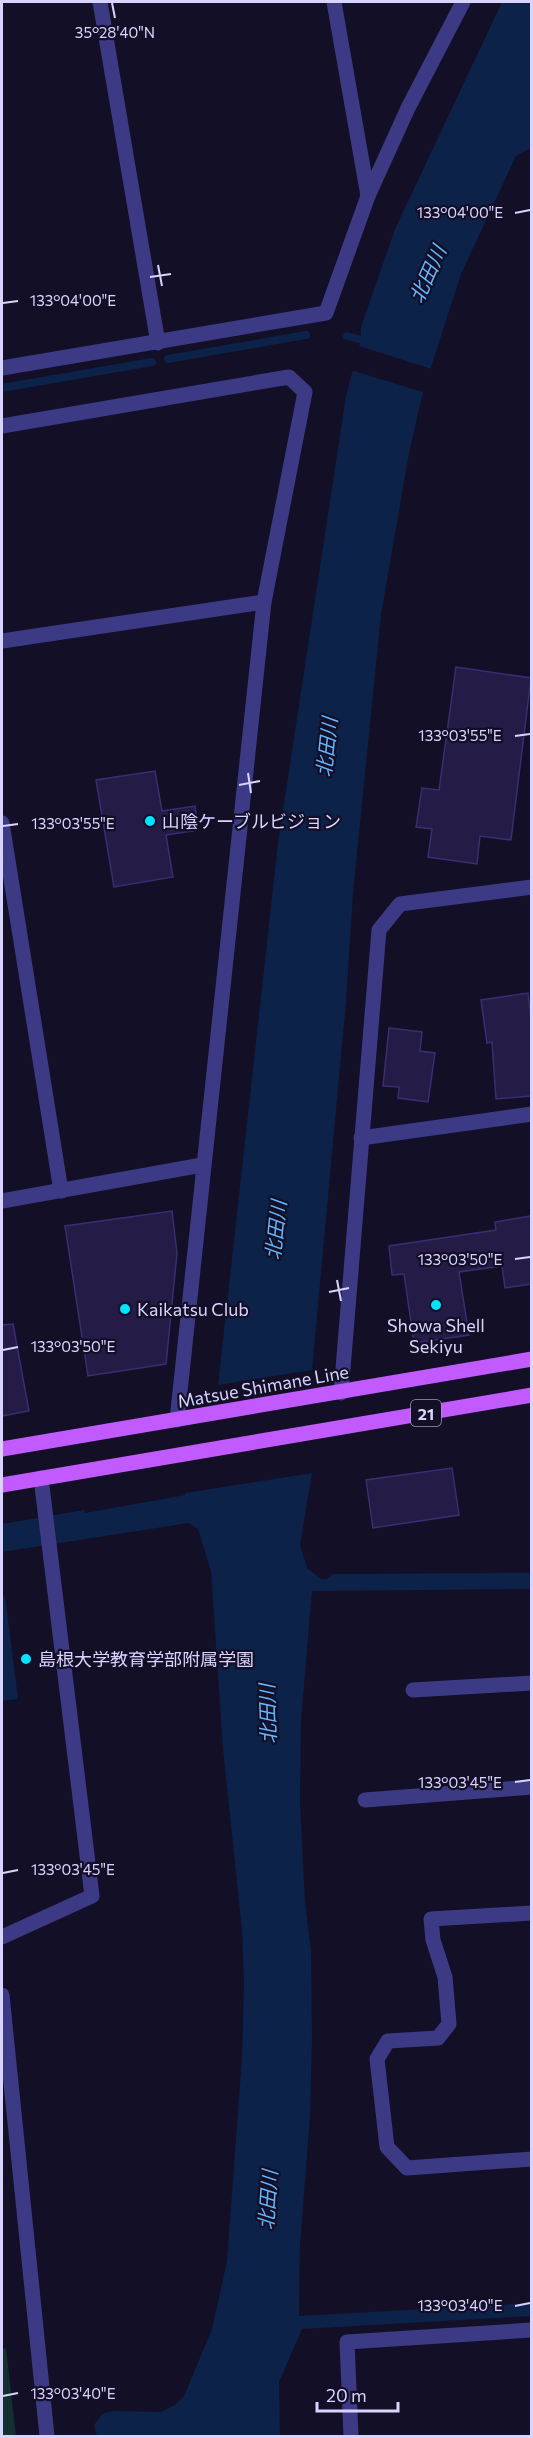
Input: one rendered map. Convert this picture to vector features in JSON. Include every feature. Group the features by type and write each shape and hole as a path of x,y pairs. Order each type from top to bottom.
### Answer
{"main road":[{"name":"Matsue Shimane Line","path":"2,1449 325,1396 531,1359"},
{"name":"21","path":"2,1485 531,1395"}],"street":[{"path":"100,2 158,343"},
{"path":"334,2 368,195"},
{"path":"2,368 326,313 368,195 463,2"},
{"path":"2,426 289,377 305,392 264,602 202,1164 177,1420"},
{"path":"2,640 264,602"},
{"path":"2,823 61,1191"},
{"path":"341,1393 379,930 400,904 531,887"},
{"path":"361,1138 531,1114"},
{"path":"2,1201 202,1164"},
{"path":"2,1937 92,1896 51,1545 41,1478"},
{"path":"413,1690 531,1683"},
{"path":"365,1800 531,1786"},
{"path":"531,1913 431,1919 433,1940 445,1977 450,2024 438,2037 388,2041 377,2059 387,2147 407,2168 531,2159"},
{"path":"2,1995 47,2436"},
{"path":"351,2436 347,2342 531,2330"}],"green space":[{"path":"6,2348 16,2436 2,2436 2,2349"}],"water":[{"name":"北田川","path":"502,2 531,2 531,148 516,156 461,274 423,392 409,453 381,615 353,893 346,1002 312,1370 312,1473 300,1545 307,1568 321,1579 326,1579 333,1574 531,1573 531,1589 312,1591 301,1721 300,1802 305,1902 311,1951 312,2039 310,2117 300,2245 299,2316 531,2303 531,2316 302,2329 279,2382 280,2436 97,2436 94,2425 102,2414 112,2411 161,2412 175,2405 184,2396 212,2329 227,2261 242,2057 244,1982 242,1930 223,1749 211,1571 198,1529 189,1523 2,1552 2,1524 84,1510 85,1513 185,1495 218,1385 278,843 346,396 361,339 361,327 395,229"},
{"path":"5,1596 18,1699 2,1701 2,1597"}],"pier":[{"path":"359,346 431,369 423,392 351,370"},
{"path":"312,1370 312,1473 185,1493 218,1385"}],"building":[{"path":"456,667 531,678 511,840 480,836 477,864 428,857 432,829 416,827 422,788 439,790"},
{"name":"山陰ケーブルビジョン","path":"155,771 162,811 195,806 198,830 166,835 173,877 114,887 96,780"},
{"path":"528,993 531,1020 531,1096 496,1099 492,1042 487,1043 481,1000"},
{"path":"389,1028 422,1032 420,1051 435,1053 428,1102 398,1098 399,1087 383,1086"},
{"name":"Kaikatsu Club","path":"172,1211 177,1253 166,1364 88,1376 65,1226"},
{"name":"Showa Shell Sekiyu","path":"531,1216 531,1284 505,1288 502,1266 459,1272 469,1335 414,1343 404,1274 392,1275 389,1246 496,1230 495,1222"},
{"path":"13,1324 29,1411 2,1416 2,1325"},
{"path":"452,1468 459,1515 373,1528 366,1480"}],"waterway":[{"path":"168,359 306,335"},
{"path":"347,336 370,342"},
{"path":"2,388 152,362"}],"place":[{"name":"山陰ケーブルビジョン","path":"150,821"},
{"name":"Showa Shell Sekiyu","path":"436,1305"},
{"name":"Kaikatsu Club","path":"125,1309"},
{"name":"島根大学教育学部附属学園","path":"26,1659"}]}
